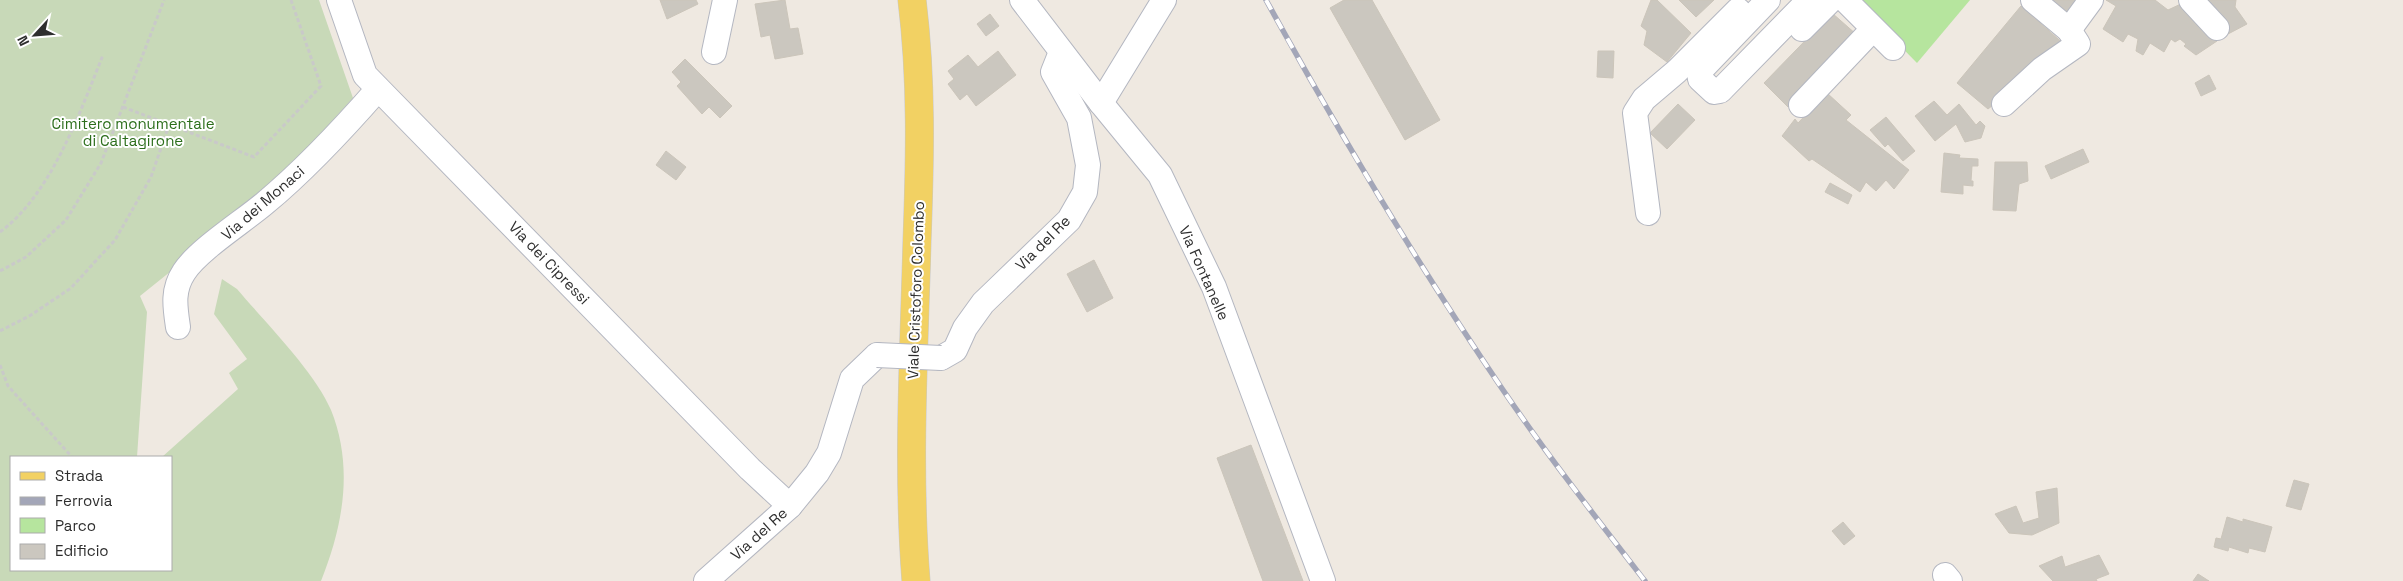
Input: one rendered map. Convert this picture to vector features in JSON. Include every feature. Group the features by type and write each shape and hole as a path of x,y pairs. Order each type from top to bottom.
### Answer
{"main road":[{"name":"Viale Cristoforo Colombo","path":"912,0 918,50 921,135 911,431 913,540 916,581"}],"street":[{"name":"Via dei Cipressi","path":"339,0 365,75 743,462 790,506"},
{"path":"714,52 725,0"},
{"name":"Via Fontanelle","path":"1022,0 1101,103 1160,175 1214,287 1323,581"},
{"path":"1101,103 1164,0"},
{"path":"1768,0 1699,72 1700,79 1714,92 1720,90 1809,0"},
{"path":"1758,74 1831,0"},
{"path":"1845,0 1893,48"},
{"path":"2033,0 2074,37"},
{"path":"2004,104 2042,70 2074,37 2091,0"},
{"path":"2190,0 2216,28"},
{"path":"1648,213 1635,113 1644,99 1677,71 1738,10 1748,20"},
{"path":"1800,105 1873,29"},
{"name":"Via del Re","path":"706,581 790,506 817,473 830,454 852,379 877,355 941,358 955,350 965,328 983,302 1069,220 1085,192 1088,164 1079,118 1053,72 1061,52"},
{"name":"Via dei Monaci","path":"178,327 174,296 184,272 200,255 267,202 305,167 378,89"}],"path":[{"path":"0,271 26,257 66,220 101,163 164,0"},
{"path":"123,107 254,157 321,86 292,0"},
{"path":"0,232 31,203 60,154 69,138 104,55"},
{"path":"0,331 31,315 71,288 115,240 151,177 169,125"},
{"path":"0,364 8,386 71,456"}],"green space":[{"name":"Cimitero monumentale di Caltagirone","path":"0,0 319,0 353,98 262,198 140,296 147,312 137,456 10,456 10,571 172,571 172,456 163,456 238,389 229,373 247,359 214,314 222,279 237,289 302,364 324,395 338,431 344,475 343,496 335,539 321,581 0,581"},
{"path":"1855,0 1970,0 1917,63"}],"building":[{"path":"660,0 696,0 698,4 667,19"},
{"path":"785,0 790,29 798,28 803,54 775,59 770,35 761,37 755,4"},
{"path":"1344,0 1372,0 1440,120 1405,140 1330,8"},
{"path":"1651,0 1657,0 1691,33 1667,62 1644,45 1647,31 1641,26"},
{"path":"1679,0 1714,0 1696,17"},
{"path":"2052,0 2083,0 2072,15"},
{"path":"2106,0 2155,0 2168,10 2183,3 2217,41 2196,55 2184,46 2186,44 2180,39 2175,42 2171,39 2164,52 2150,43 2143,55 2136,51 2138,39 2128,34 2123,42 2103,29 2116,6"},
{"path":"2205,0 2236,0 2235,7 2247,24 2228,34"},
{"path":"2021,6 2067,47 1988,109 1957,83"},
{"path":"1832,13 1857,35 1788,107 1764,83"},
{"path":"990,14 999,26 986,36 977,24"},
{"path":"998,51 1016,75 976,106 967,94 960,100 948,84 954,79 948,71 968,55 978,67"},
{"path":"1598,51 1614,51 1613,78 1597,77"},
{"path":"685,59 732,106 720,118 709,107 702,114 677,86 681,82 672,72"},
{"path":"2209,75 2216,89 2201,96 2195,83"},
{"path":"1827,93 1851,115 1846,120 1909,170 1894,189 1886,180 1876,191 1866,182 1860,192 1812,159 1809,161 1782,136 1795,119 1798,123"},
{"path":"1934,101 1947,115 1959,104 1976,125 1980,121 1985,126 1981,138 1965,142 1956,124 1935,141 1915,116"},
{"path":"1678,104 1695,120 1667,149 1650,133"},
{"path":"1886,117 1915,151 1903,161 1888,144 1885,147 1870,130"},
{"path":"2083,149 2089,162 2051,179 2045,166"},
{"path":"666,151 686,167 676,180 656,165"},
{"path":"1944,153 1960,155 1959,158 1978,159 1978,166 1972,166 1971,181 1973,181 1973,186 1963,185 1963,194 1941,192"},
{"path":"1995,162 2027,162 2028,181 2019,184 2016,211 1993,210"},
{"path":"1830,183 1852,195 1848,204 1825,192"},
{"path":"1094,260 1113,298 1087,312 1067,274"},
{"path":"1251,445 1303,581 1263,581 1217,458"},
{"path":"2294,480 2309,484 2301,510 2286,506"},
{"path":"2057,488 2059,523 2032,535 2009,533 1995,514 2016,506 2023,523 2039,518 2036,492"},
{"path":"2227,517 2243,522 2243,519 2272,527 2265,552 2249,548 2248,553 2229,547 2228,551 2214,547 2216,538 2221,539"},
{"path":"1843,522 1855,536 1844,545 1832,531"},
{"path":"2099,555 2109,574 2096,579 2097,581 2053,581 2039,566 2062,556 2065,567"},
{"path":"2198,574 2209,581 2193,581"}],"railway":[{"path":"1266,0 1380,198 1471,343 1537,439 1645,581"}]}
